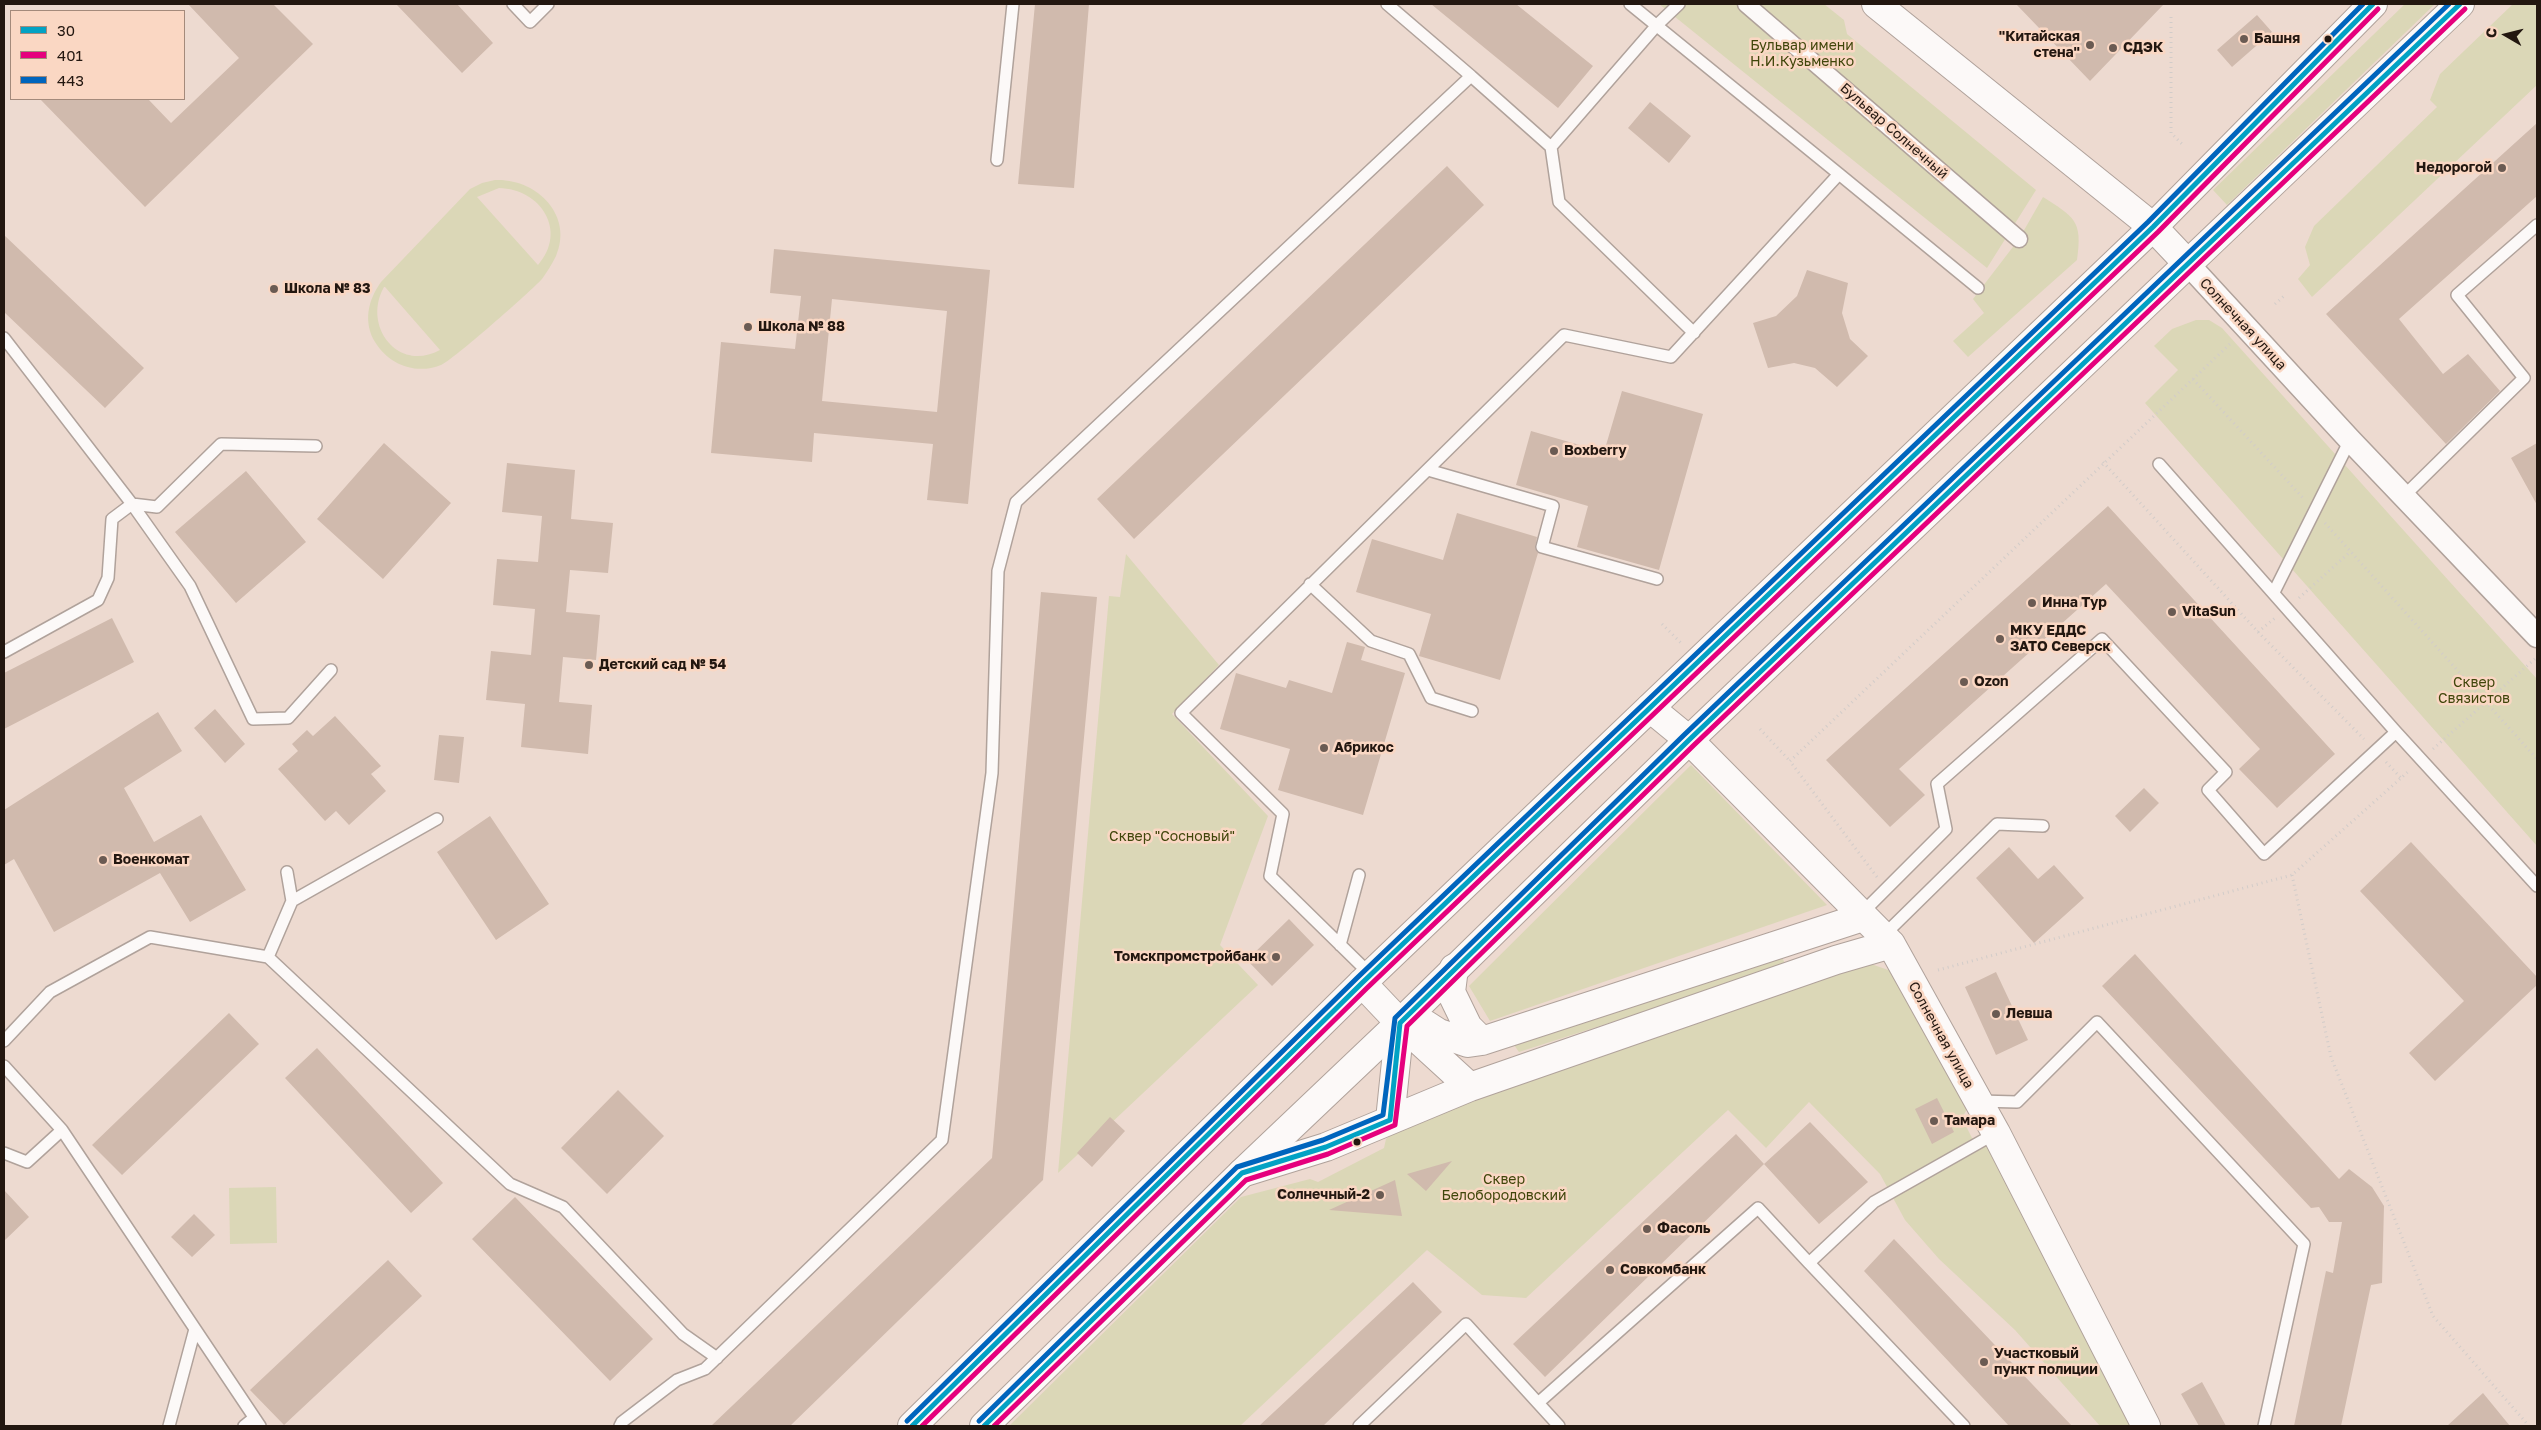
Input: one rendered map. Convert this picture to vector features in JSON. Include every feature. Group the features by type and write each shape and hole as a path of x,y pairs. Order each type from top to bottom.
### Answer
{"main road":[{"name":"Солнечная улица","path":"1876,4 2153,227 2188,264"},
{"path":"912,1426 1367,979 2153,227 2373,4"},
{"path":"984,1426 1689,740 2460,4"},
{"name":"Солнечная улица","path":"1650,708 1689,740 1887,940 1996,1133 2146,1426"},
{"path":"1400,1023 1425,1024 1439,1033 1468,1043 1482,1041 1862,916"},
{"path":"1242,1173 1326,1147 1470,1087 1836,960 1887,940"},
{"path":"1454,968 1451,992 1468,1027 1482,1041"},
{"path":"1367,979 1400,1023 1470,1087"},
{"path":"1390,1120 1400,1023"}],"street":[{"name":"Бульвар Солнечный","path":"1746,4 2019,239"},
{"name":"Солнечная улица","path":"2188,264 2350,440 2405,494 2537,636"}],"lane":[{"path":"513,4 530,22 548,4"},
{"path":"997,160 1013,4"},
{"path":"1387,4 1551,147 1559,202 1694,332"},
{"path":"1630,4 1978,288"},
{"path":"1551,147 1657,25 1679,4"},
{"path":"620,1426 622,1422 677,1380 705,1369 942,1140 992,772 998,571 1016,502 1471,76"},
{"path":"1367,979 1340,945 1270,876 1283,814 1180,713 1564,335 1671,357 1839,174"},
{"path":"2405,494 2524,378 2457,295 2537,225"},
{"path":"4,338 132,504 190,586 253,719 288,718 331,670"},
{"path":"2274,592 2350,440"},
{"path":"4,652 98,600 108,578 112,519 132,504 157,507 221,444 316,446"},
{"path":"2159,464 2396,732 2537,886"},
{"path":"1428,470 1554,506 1542,547 1657,579"},
{"path":"1310,584 1371,641 1410,654 1431,698 1472,711"},
{"path":"1862,916 1946,830 1937,784 2102,639 2226,772 2208,790 2264,854 2396,732"},
{"path":"292,901 437,818"},
{"path":"1887,940 1997,824 2043,826"},
{"path":"268,957 292,901 287,872"},
{"path":"1340,945 1359,875"},
{"path":"4,1041 50,992 150,937 268,957 510,1184 563,1207 682,1334 717,1358"},
{"path":"1978,1101 2017,1102 2098,1022 2304,1244 2264,1426"},
{"path":"4,1066 62,1130 257,1422 244,1426"},
{"path":"4,1153 27,1162 62,1130"},
{"path":"1810,1263 1874,1202 1996,1133"},
{"path":"1538,1403 1758,1208 1964,1426"},
{"path":"1359,1426 1466,1324 1559,1426"},
{"path":"169,1426 195,1329"}],"path":[{"path":"2171,17 2171,133 2184,146"},
{"path":"2275,304 2284,296"},
{"path":"1790,761 2103,462 2236,338"},
{"path":"2193,379 2315,511 2537,759"},
{"path":"2103,462 2258,632 2401,778"},
{"path":"2258,632 2288,608 2351,551"},
{"path":"1662,624 1688,650"},
{"path":"1760,729 1790,761 1875,876"},
{"path":"1938,970 2292,875 2331,1058 2434,1316 2529,1426"}],"green space":[{"name":"Бульвар имени Н.И.Кузьменко","path":"1659,4 1824,4 1844,20 1847,34 2036,190 1987,268"},
{"path":"2405,4 2435,4 2227,205 2213,190"},
{"path":"2513,4 2537,4 2537,85 2312,297 2298,279 2310,265 2305,247 2314,226 2437,107 2430,100 2440,74"},
{"path":"495,180 510,181 524,185 537,192 548,202 555,213 560,227 560,241 556,256 542,279 535,286 448,361 432,368 422,369 404,366 395,362 381,350 371,334 368,319 373,296 381,282 470,189 482,183","holes":["499,188 514,190 527,196 538,204 546,214 550,226 550,239 547,252 538,265 477,197","385,287 440,350 425,355 410,355 398,350 388,342 381,330 378,317 378,302"]},
{"path":"2043,197 2069,215 2074,221 2079,236 2077,260 1968,357 1953,341 1984,313 1973,299 2019,239"},
{"name":"Сквер Связистов","path":"2196,320 2209,320 2222,328 2537,679 2537,846 2145,403 2178,370 2154,346 2172,329"},
{"name":"Сквер \"Сосновый\"","path":"1126,554 1219,665 1172,714 1268,816 1220,945 1258,985 1058,1173 1109,596 1120,597"},
{"path":"1691,765 1827,905 1490,1021 1469,986"},
{"path":"1782,957 1786,966 1519,1052 1514,1045"},
{"name":"Сквер Белобородовский","path":"1868,963 1897,973 1970,1104 1962,1118 1972,1138 1992,1141 2134,1426 2100,1426 2015,1330 1939,1259 1905,1220 1880,1174 1809,1102 1766,1148 1728,1110 1526,1298 1482,1295 1427,1250 1240,1426 1009,1426 1241,1197 1310,1179 1318,1182 1384,1148 1386,1139 1407,1120"},
{"path":"276,1187 277,1243 230,1244 229,1188"}],"building":[{"path":"188,4 273,4 313,44 145,207 41,100 149,100 171,123 239,58"},
{"path":"396,4 457,4 493,43 462,73"},
{"path":"1035,4 1089,4 1074,188 1018,184"},
{"path":"1431,4 1516,4 1593,66 1558,108"},
{"name":"\"Китайская стена\"","path":"2016,4 2164,4 2090,81"},
{"path":"2257,15 2272,32 2232,67 2217,50"},
{"path":"1650,102 1691,136 1669,163 1628,128"},
{"path":"2537,123 2537,196 2399,319 2443,374 2468,354 2500,391 2446,444 2326,314"},
{"path":"1447,166 1484,205 1134,539 1097,499"},
{"path":"4,235 144,368 105,408 4,312"},
{"path":"774,249 990,270 968,504 927,500 933,444 814,433 812,462 711,453 721,342 795,349 801,296 770,293","holes":["832,299 947,311 937,412 822,401"]},
{"path":"1807,270 1848,283 1842,313 1850,339 1868,356 1837,387 1815,368 1794,363 1768,368 1753,323 1776,316 1797,296"},
{"path":"1622,391 1703,414 1659,570 1577,547 1588,506 1516,485 1531,431 1604,452"},
{"path":"384,443 451,503 383,579 317,519"},
{"path":"2537,443 2537,505 2511,458"},
{"path":"507,463 575,470 571,519 613,523 608,573 570,570 566,612 600,615 596,660 563,657 559,702 592,705 588,754 521,747 525,704 486,700 491,651 531,655 535,609 493,605 497,559 538,562 542,516 502,512"},
{"path":"246,471 306,542 236,603 175,532"},
{"path":"2108,506 2335,754 2277,808 2239,769 2260,749 2106,584 1899,769 1925,795 1890,827 1826,760"},
{"path":"1457,513 1537,537 1535,548 1538,553 1500,680 1419,656 1431,614 1356,592 1372,539 1443,560"},
{"path":"1041,592 1097,597 1043,1180 790,1426 711,1426 992,1158"},
{"path":"112,618 134,662 4,729 4,673"},
{"path":"1347,642 1365,647 1361,660 1405,673 1363,815 1278,790 1290,749 1220,729 1236,673 1286,688 1289,680 1332,693"},
{"path":"215,709 245,744 225,763 194,728"},
{"path":"158,712 182,751 124,788 154,842 201,815 246,890 190,922 160,873 54,932 14,859 4,865 4,810"},
{"path":"335,716 381,766 371,774 386,791 349,825 336,811 325,821 278,769 298,751 292,744 307,730 313,736"},
{"path":"439,735 464,737 459,783 434,780"},
{"path":"2144,788 2159,803 2130,832 2115,816"},
{"path":"490,816 549,904 496,940 437,852"},
{"path":"2411,842 2537,977 2537,985 2435,1081 2409,1053 2464,1001 2360,891"},
{"path":"2009,847 2038,879 2054,865 2084,898 2034,943 1976,878"},
{"path":"1289,919 1314,945 1272,986 1247,960"},
{"path":"2135,954 2339,1179 2349,1169 2372,1187 2384,1206 2382,1283 2371,1285 2341,1426 2294,1426 2326,1271 2333,1273 2342,1222 2329,1222 2319,1207 2311,1208 2102,986"},
{"name":"Левша","path":"1996,972 2028,1040 1996,1055 1965,987"},
{"path":"229,1013 259,1044 122,1175 92,1145"},
{"path":"317,1048 443,1183 411,1213 285,1078"},
{"path":"618,1090 664,1136 607,1194 561,1148"},
{"name":"Тамара","path":"1937,1098 1954,1132 1932,1144 1915,1109"},
{"path":"1110,1117 1125,1131 1092,1167 1077,1153"},
{"path":"1810,1122 1868,1182 1819,1224 1764,1164"},
{"path":"1736,1134 1764,1164 1545,1377 1513,1344"},
{"path":"1452,1161 1426,1191 1407,1174"},
{"name":"Солнечный-2","path":"1395,1180 1402,1216 1329,1210"},
{"path":"4,1190 29,1217 4,1241"},
{"path":"515,1197 653,1339 610,1381 472,1239"},
{"path":"194,1214 215,1235 192,1257 171,1237"},
{"path":"1894,1239 2072,1426 2009,1426 1864,1271"},
{"path":"388,1260 422,1296 284,1425 250,1390"},
{"path":"1413,1282 1442,1312 1323,1426 1259,1426"},
{"path":"2202,1382 2226,1426 2199,1426 2181,1394"},
{"path":"2483,1393 2510,1426 2447,1426"}],"transit line":[{"name":"443","path":"907,1421 1357,978 2148,222 2363,4"},
{"name":"30","path":"912,1426 1362,983 2153,227 2373,4"},
{"name":"443","path":"979,1421 1237,1167 1323,1140 1383,1115 1395,1018 1684,735 2449,4"},
{"name":"30","path":"984,1426 1242,1173 1326,1147 1390,1120 1400,1023 1689,740 2460,4"},
{"name":"401","path":"922,1426 1367,988 2158,232 2378,9"},
{"name":"401","path":"994,1426 1246,1180 1328,1154 1395,1125 1407,1026 1694,745 2465,9"}],"place":[{"name":"Башня","path":"2244,39"},
{"name":"\"Китайская стена\"","path":"2090,45"},
{"name":"СДЭК","path":"2113,48"},
{"name":"Недорогой","path":"2502,168"},
{"name":"Школа № 83","path":"274,289"},
{"name":"Школа № 88","path":"748,327"},
{"name":"Boxberry","path":"1554,451"},
{"name":"Инна Тур","path":"2032,603"},
{"name":"VitaSun","path":"2172,612"},
{"name":"МКУ ЕДДС ЗАТО Северск","path":"2000,639"},
{"name":"Детский сад № 54","path":"589,665"},
{"name":"Ozon","path":"1964,682"},
{"name":"Абрикос","path":"1324,748"},
{"name":"Военкомат","path":"103,860"},
{"name":"Томскпромстройбанк","path":"1276,957"},
{"name":"Левша","path":"1996,1014"},
{"name":"Тамара","path":"1934,1121"},
{"name":"Солнечный-2","path":"1380,1195"},
{"name":"Фасоль","path":"1647,1229"},
{"name":"Совкомбанк","path":"1610,1270"},
{"name":"Участковый пункт полиции","path":"1984,1362"}]}
